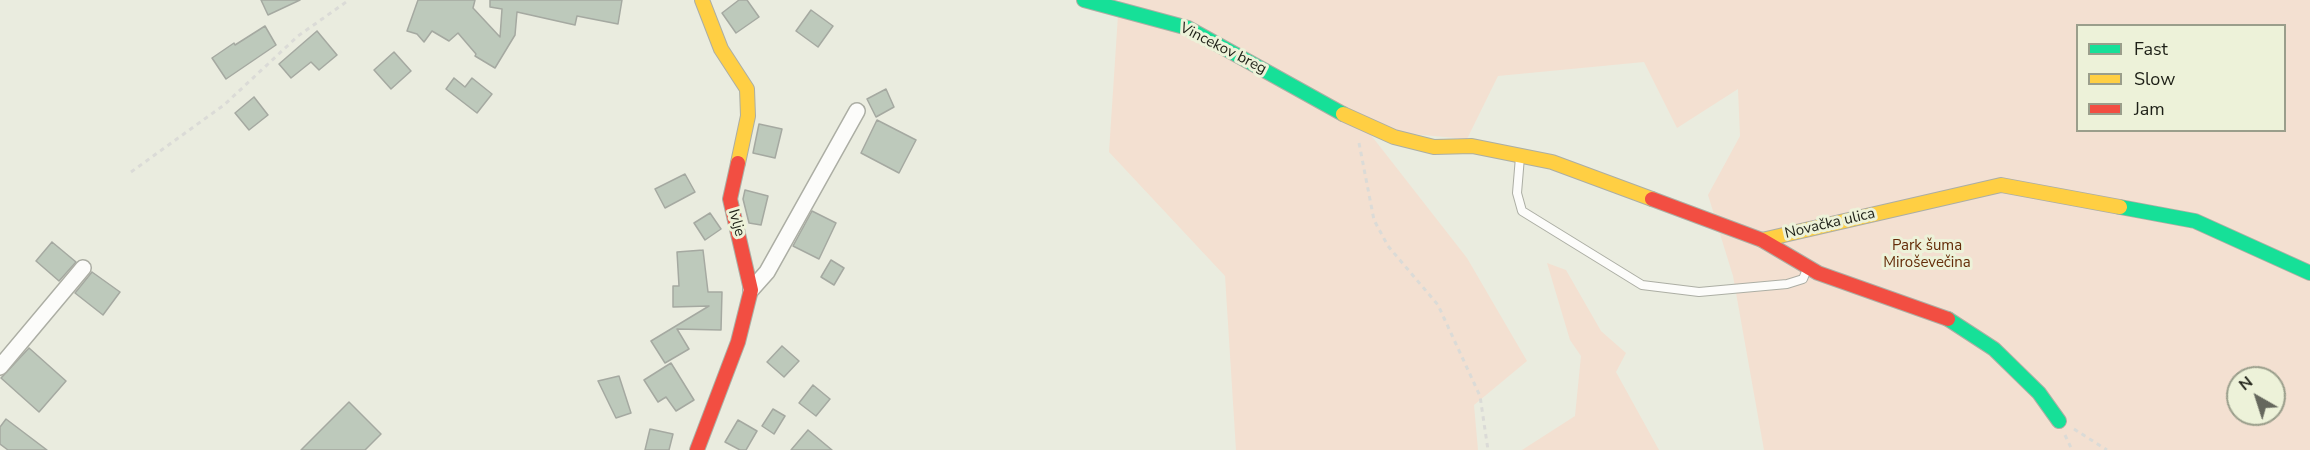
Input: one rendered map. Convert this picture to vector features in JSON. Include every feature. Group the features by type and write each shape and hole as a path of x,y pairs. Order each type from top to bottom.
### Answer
{"street":[{"name":"Ivlje","path":"697,450 738,342 751,290 730,199 748,116 747,89 721,49 702,0"},
{"name":"Vincekov breg","path":"1083,0 1188,28 1354,120"},
{"path":"751,290 767,272 857,111"},
{"path":"1354,120 1394,137 1434,147 1472,146 1552,162 1762,240 1828,276 1952,320 1994,349 2039,393 2060,421"},
{"name":"Novačka ulica","path":"1762,240 2001,185 2194,221 2310,273"},
{"path":"0,367 83,268"}],"lane":[{"path":"1520,156 1517,193 1522,211 1642,285 1699,292 1787,284 1803,279 1808,267"}],"path":[{"path":"131,172 224,105 298,36 349,0"},
{"path":"1354,120 1374,220 1388,246 1437,305 1480,396 1488,450"},
{"path":"2060,421 2107,450"}],"green space":[{"name":"Park šuma Miroševečina","path":"1119,0 2310,0 2310,450 1764,450 1733,276 1708,195 1740,136 1738,89 1677,128 1644,62 1498,76 1467,139 1367,130 1467,258 1527,361 1474,405 1478,450 1236,450 1225,276 1109,152"},
{"path":"1547,263 1566,270 1601,331 1626,353 1616,372 1659,450 1522,450 1575,416 1581,356 1570,340"}],"building":[{"path":"261,0 300,0 268,15"},
{"path":"418,0 475,0 473,8 500,37 502,9 490,7 490,0 622,0 618,24 577,16 575,25 517,12 515,35 495,68 475,56 476,54 458,33 449,41 432,31 424,42 417,34 407,31"},
{"path":"739,0 747,0 759,17 736,33 722,13"},
{"path":"811,10 833,26 818,47 796,31"},
{"path":"265,26 276,45 226,79 212,58"},
{"path":"317,31 337,55 319,70 311,62 291,78 279,64"},
{"path":"394,52 411,71 391,89 374,70"},
{"path":"454,78 465,87 472,78 492,94 477,113 446,89"},
{"path":"886,89 894,107 876,117 867,99"},
{"path":"254,97 268,115 249,130 235,113"},
{"path":"877,120 916,140 899,173 861,153"},
{"path":"759,124 782,129 775,158 753,153"},
{"path":"685,174 695,192 665,208 655,189"},
{"path":"745,190 768,196 761,225 749,223 743,199"},
{"path":"812,211 836,223 819,259 793,246"},
{"path":"710,213 721,229 705,240 694,223"},
{"path":"52,242 76,262 59,281 36,261"},
{"path":"703,250 708,292 722,292 721,330 677,329 689,349 665,363 651,341 709,306 673,307 673,286 679,286 677,252"},
{"path":"831,260 844,268 834,285 821,277"},
{"path":"92,272 120,292 103,315 75,293"},
{"path":"782,346 799,361 784,377 767,362"},
{"path":"29,348 66,381 39,412 1,378"},
{"path":"671,363 694,400 676,411 666,397 658,402 644,380"},
{"path":"619,376 631,413 616,418 598,381"},
{"path":"813,385 830,399 816,416 799,403"},
{"path":"349,402 381,434 365,450 301,450"},
{"path":"773,409 785,416 774,434 762,426"},
{"path":"6,419 47,450 8,450 0,444 0,427"},
{"path":"738,420 757,431 746,450 740,450 725,442"},
{"path":"650,429 673,434 669,450 645,450"},
{"path":"808,430 832,450 791,450"}],"traffic: fast":[{"path":"1084,0 1188,28 1343,114"},
{"path":"2120,207 2195,221 2310,273"},
{"path":"1948,319 1994,349 2039,393 2059,421"}],"traffic: slow":[{"path":"702,0 721,49 747,89 748,116 738,163"},
{"path":"1343,114 1394,137 1434,147 1472,146 1552,162 1652,199"},
{"path":"1762,240 2001,185 2120,207"}],"traffic: jam":[{"path":"697,450 738,342 751,290 730,199 738,163"},
{"path":"1652,199 1762,240 1818,273 1948,319"}]}
